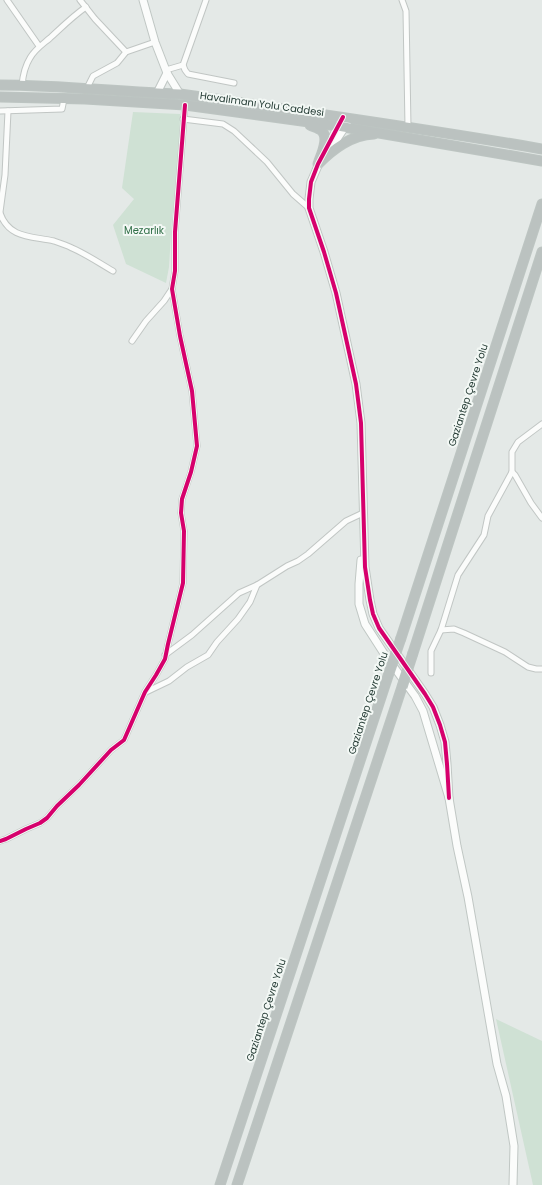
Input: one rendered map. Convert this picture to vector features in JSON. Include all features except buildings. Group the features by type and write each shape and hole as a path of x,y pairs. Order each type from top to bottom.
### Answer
{"highway":[{"name":"Havalimanı Yolu Caddesi","path":"0,84 180,94 347,117 542,149"},
{"name":"Havalimanı Yolu Caddesi","path":"0,97 185,105 342,126 542,161"},
{"path":"292,119 322,130 324,135 324,144 318,164"},
{"path":"318,164 329,153 348,141 370,134 386,134"},
{"name":"Gaziantep Çevre Yolu","path":"220,1185 401,638 542,204"},
{"path":"238,1185 402,687 542,252"}],"street":[{"path":"6,0 25,24 39,46"},
{"path":"80,0 95,19 126,52"},
{"path":"143,0 155,42 166,72 180,94"},
{"path":"206,0 183,65 188,74 234,83"},
{"path":"402,0 406,11 408,127"},
{"path":"22,85 23,72 30,56 39,46 48,40 78,12 86,7"},
{"path":"87,88 93,76 117,63 126,52 155,42"},
{"path":"157,93 166,72 183,65"},
{"path":"0,111 62,109 64,99"},
{"path":"0,841 40,823 47,818 56,806 79,785 111,750 124,740 145,692 156,675 165,656 183,583 184,530 181,513 182,499 191,472 197,446 192,391 172,290 175,271 175,232 185,105"},
{"path":"8,111 5,175 0,212 3,221 13,231 24,236 56,242 72,248 113,271"},
{"path":"347,117 318,164 311,182 309,208 336,293 356,384 361,424 365,566 373,614 379,628 433,707 445,742 448,798"},
{"path":"183,119 223,124 234,131 266,162 293,194 309,208"},
{"path":"132,341 146,321 172,290"},
{"path":"431,674 431,651 441,630 458,574 484,534 488,516 512,472 512,452 518,442 542,424"},
{"path":"512,472 531,503 542,517"},
{"path":"165,656 192,635 239,593 308,554 346,521 363,513"},
{"path":"363,537 359,604 365,624 415,696 423,711 448,798 468,897 497,1064 506,1096 514,1146 513,1185"},
{"path":"145,692 168,681 187,667 208,655 250,602 257,584"},
{"path":"441,630 454,629 506,652 528,667 542,670"}],"green space":[{"name":"Mezarlık","path":"133,112 180,114 179,166 172,218 169,267 166,283 126,264 113,225 134,199 122,188"},
{"path":"496,1019 542,1041 542,1185 533,1185"}],"cycle path":[{"path":"0,841 40,823 47,818 111,750 124,740 145,692 165,659 183,583 184,531 181,513 182,499 191,472 197,446 192,391 172,289 175,271 175,232 185,105"},
{"path":"343,117 318,164 311,182 309,208 336,293 356,384 361,423 365,567 370,600 373,614 379,628 433,707 445,742 449,798"}]}
